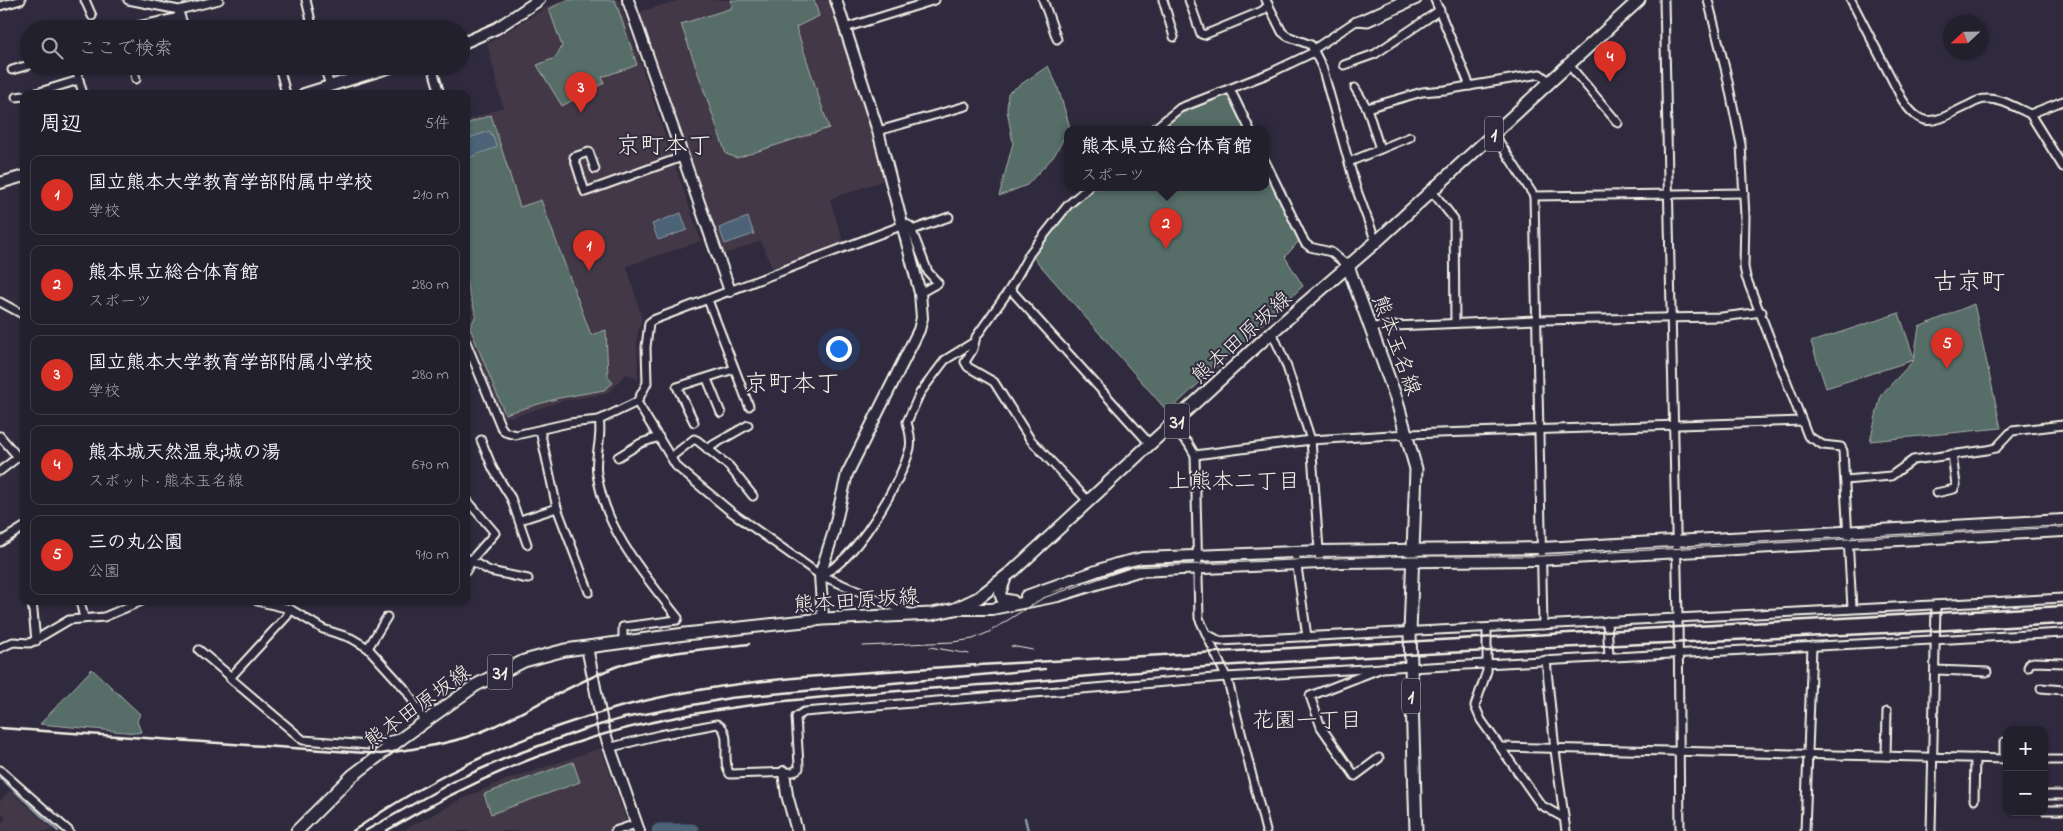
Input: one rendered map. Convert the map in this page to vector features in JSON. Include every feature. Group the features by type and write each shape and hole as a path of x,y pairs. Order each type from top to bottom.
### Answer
{"main road":[{"name":"1","path":"1348,266 1639,0"},
{"name":"熊本玉名線","path":"1348,266 1408,434 1416,468 1410,634 1416,831"},
{"name":"熊本田原坂線","path":"297,831 352,776 476,684 548,654 624,641 823,619 916,616 955,609 978,598 1006,577 1272,332 1348,266"}],"street":[{"path":"0,6 21,0"},
{"path":"85,0 92,16"},
{"path":"128,0 179,12 214,1"},
{"path":"306,0 311,20"},
{"path":"470,40 497,28 539,0"},
{"path":"628,0 730,291"},
{"path":"823,619 820,574 833,534 847,474 919,330 922,318 920,293 907,228 836,0"},
{"path":"845,28 935,0"},
{"path":"1043,0 1057,39"},
{"path":"1163,0 1174,36"},
{"path":"1189,0 1201,34 1204,35 1262,11 1267,3"},
{"path":"1384,0 1384,9"},
{"path":"1158,126 1180,108 1270,73 1312,53 1314,49 1356,21 1402,0"},
{"path":"1356,21 1368,22 1417,0"},
{"path":"1435,0 1470,86"},
{"path":"1664,0 1674,427 1675,553 1678,618 1680,831"},
{"path":"1708,0 1741,145 1744,193 1744,267 1808,436 1823,445 1841,447 1843,451 1852,608"},
{"path":"1851,0 1911,114 1926,120 1935,121 1983,99 1995,99 2030,114 2063,166"},
{"path":"1267,3 1282,32 1287,36 1305,42 1314,49 1376,242"},
{"path":"1344,65 1375,54 1440,10"},
{"path":"166,20 176,18 179,12"},
{"path":"179,12 182,20"},
{"path":"1569,65 1618,123"},
{"path":"12,70 20,68"},
{"path":"1367,108 1422,92 1540,74 1550,82"},
{"path":"78,75 82,90"},
{"path":"135,75 136,79"},
{"path":"281,75 285,90"},
{"path":"325,75 327,89 368,75"},
{"path":"435,75 439,90"},
{"path":"46,90 79,80"},
{"path":"1355,88 1367,108 1380,149"},
{"path":"1230,89 1248,126"},
{"path":"16,97 20,96"},
{"path":"2030,114 2063,101"},
{"path":"878,131 966,106"},
{"path":"1494,134 1534,196 1543,625"},
{"path":"1349,162 1410,137"},
{"path":"595,169 589,152 574,157 585,192 682,157"},
{"path":"1269,169 1305,243 1310,247 1331,252 1348,266"},
{"path":"0,183 20,177"},
{"path":"1431,190 1454,219 1455,324"},
{"path":"1085,191 1068,206 1030,253 1010,289 974,342 966,365 994,382 1030,439 1089,502"},
{"path":"1534,196 1669,196 1744,193"},
{"path":"470,351 505,432 516,435 569,423 599,420 638,402 647,383 646,347 649,323 730,291 907,228 949,217"},
{"path":"907,228 928,272 938,282 920,293"},
{"path":"1010,289 1150,444"},
{"path":"708,300 749,406"},
{"path":"0,302 20,312"},
{"path":"1370,327 1537,320 1722,317 1762,312"},
{"path":"1272,332 1286,364 1312,440 1320,563"},
{"path":"820,574 830,572 857,545 888,498 910,450 911,435 907,422 920,393 945,360 974,342"},
{"path":"694,422 677,387 734,369"},
{"path":"707,379 721,412"},
{"path":"638,402 676,466 730,510 820,574 916,616"},
{"path":"599,420 596,471 607,516 648,583 678,618 677,620 622,627 624,641"},
{"path":"1195,455 1312,440 1408,434 1674,427 1802,421"},
{"path":"708,450 748,424"},
{"path":"1845,480 1891,476 1913,460 1996,448 2003,438 2012,431 2063,425"},
{"path":"1171,427 1188,443 1195,455 1199,618 1226,677 1266,831"},
{"path":"540,430 556,508 589,592"},
{"path":"0,436 20,455"},
{"path":"618,457 640,443 659,436"},
{"path":"671,457 694,439 729,466 752,496"},
{"path":"480,440 493,469 511,498 527,544"},
{"path":"1936,493 1954,488 1956,485 1952,454"},
{"path":"0,471 20,457"},
{"path":"470,507 495,533 470,559"},
{"path":"520,520 556,508"},
{"path":"955,609 992,609 1067,594 1129,572 1320,563 1413,555 2063,520"},
{"path":"0,542 20,530"},
{"path":"992,609 1123,562 1142,558 1320,551 1542,560 2063,531"},
{"path":"1295,552 1307,637"},
{"path":"470,561 490,571 528,579"},
{"path":"1006,577 1000,593 1002,599 1012,601"},
{"path":"1207,634 1220,640 1410,634 1607,621 2063,598"},
{"path":"32,605 36,641"},
{"path":"81,605 84,618"},
{"path":"0,648 13,642 36,641 69,620 104,617 132,605"},
{"path":"274,605 290,609 323,629 351,638 368,648 406,690 425,721"},
{"path":"1931,831 1937,640 1936,605"},
{"path":"230,676 287,616 290,609"},
{"path":"368,648 387,618"},
{"path":"1607,621 1609,657"},
{"path":"1487,628 1488,663 1475,706 1481,720 1541,804 1564,818"},
{"path":"608,748 659,734 717,724 724,732 727,768 730,774 793,772 799,768 796,717 804,712 1226,677 1678,655 2063,633"},
{"path":"1805,831 1812,646"},
{"path":"587,647 608,748 637,828 615,831"},
{"path":"199,650 230,676 245,693 254,696 303,740 369,744 402,738"},
{"path":"1546,660 1555,750 1566,831"},
{"path":"2028,667 2030,663 2063,663"},
{"path":"1379,758 1355,776 1321,727 1310,696 1382,668"},
{"path":"1936,670 1987,672"},
{"path":"2041,688 2063,690"},
{"path":"1886,756 1887,712"},
{"path":"1502,747 1555,750 2003,758"},
{"path":"1974,800 1975,758"},
{"path":"2048,760 2063,760"},
{"path":"0,770 69,831"},
{"path":"784,772 787,795 797,831"},
{"path":"2048,795 2063,795"},
{"path":"2048,810 2063,810"}],"shaded area":[{"path":"563,0 619,0 701,241 627,266 642,319 637,336 638,379 626,374 607,394 562,401 513,417 503,417 470,335 470,318 473,312 470,303 470,119 503,107 487,44 545,8"},
{"path":"680,0 831,0 874,134 885,180 830,199 844,244 773,270 761,241 723,255 638,12"},
{"path":"601,748 630,831 402,831 458,801 503,781"},
{"path":"10,790 54,831 0,831 0,824 6,818 0,812 0,801"}],"green space":[{"path":"567,0 615,0 637,65 602,77 604,83 562,106 537,65 555,58 562,46 549,9"},
{"path":"731,0 814,0 819,16 796,27 829,128 737,158 726,154 681,24 732,8"},
{"path":"1048,66 1057,85 1070,126 1064,126 1064,138 1054,156 1027,185 999,196 1013,143 1007,110 1008,93"},
{"path":"1224,93 1228,95 1243,126 1164,126 1181,113 1225,96"},
{"path":"491,115 520,207 541,200 591,335 606,330 608,377 613,383 604,390 559,398 505,414 470,328 476,315 470,295 470,123"},
{"path":"1269,180 1299,241 1285,257 1303,286 1168,412 1033,257 1072,207 1091,191 1269,191"},
{"path":"1974,304 2001,428 1870,441 1881,395 1914,360 1826,388 1811,342 1899,313 1914,358 1919,327"},
{"path":"92,669 140,714 137,721 141,732 40,724"},
{"path":"573,762 580,782 491,814 484,794"}],"water":[{"path":"490,131 497,147 470,157 470,138"},
{"path":"681,213 687,230 658,240 652,224"},
{"path":"748,217 754,234 725,244 719,228"}],"waterway":[{"path":"0,777 58,831"},
{"path":"1025,818 1028,831"},
{"path":"659,831 692,831"}],"tram line":[{"path":"863,646 953,642 973,639 989,632 1043,598 1133,567 1386,556 1542,556 2063,527"},
{"path":"1011,646 1033,650"},
{"path":"930,647 969,654"}],"railway":[{"path":"353,831 415,792 448,774 550,729 585,717 662,697 746,683 789,678 961,666 2063,606"},
{"path":"386,831 459,791 535,757 588,739 643,724 757,704 874,693 1300,661 2063,624"},
{"path":"0,728 381,754 436,745 475,734 585,680 634,661 667,654 749,644"},
{"path":"365,831 458,779 506,758 582,730 624,718 730,698 1045,669"}],"place":[{"name":"熊本城天然温泉;城の湯","path":"1610,82"},
{"name":"国立熊本大学教育学部附属小学校","path":"581,113"},
{"name":"熊本県立総合体育館","path":"1166,249"},
{"name":"国立熊本大学教育学部附属中学校","path":"589,271"},
{"name":"三の丸公園","path":"1947,369"}],"district":[{"name":"京町本丁","path":"664,145"},
{"name":"古京町","path":"1969,281"},
{"name":"京町本丁","path":"792,383"},
{"name":"上熊本二丁目","path":"1234,480"},
{"name":"花園一丁目","path":"1307,719"}]}
